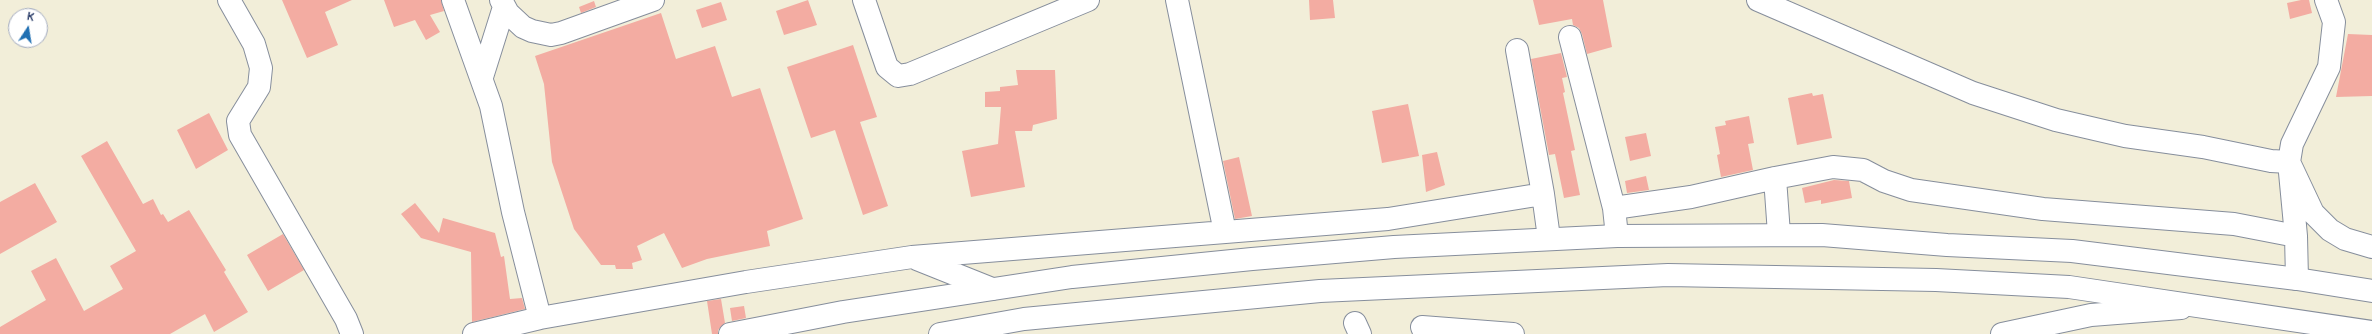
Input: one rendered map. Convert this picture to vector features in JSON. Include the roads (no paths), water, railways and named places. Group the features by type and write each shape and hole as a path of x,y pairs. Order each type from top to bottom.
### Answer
{"main road":[{"path":"229,0 254,44 261,68 259,87 238,121 240,135 346,319 352,334"},
{"path":"453,0 482,77 491,106 513,212 540,318"},
{"path":"503,4 514,20 523,27 532,31 551,35 561,33 653,0"},
{"path":"864,0 887,67 893,74 898,76 910,74 1088,0"},
{"path":"1177,0 1225,232"},
{"path":"1758,0 1973,93 2056,120 2125,136 2203,147 2271,161 2290,162"},
{"path":"2297,279 2296,236 2290,162 2292,144 2328,67 2334,22 2326,0"},
{"path":"482,77 503,4"},
{"path":"1570,37 1614,208 1617,236"},
{"path":"1517,50 1543,194 1549,238"},
{"path":"2290,162 2313,213 2330,230 2345,240 2372,247"},
{"path":"1614,208 1690,197 1775,178 1834,167 1863,170 1884,181 1911,190 2043,209 2234,224 2296,236"},
{"path":"1775,178 1779,234"},
{"path":"474,334 540,318 746,282 912,257 1388,218 1543,194"},
{"path":"730,334 843,312 1072,277 1252,258 1549,238 1617,236 1779,234 2072,251 2297,279 2372,291"},
{"path":"912,257 992,289"},
{"path":"940,334 1024,319 1320,291 1668,275 1936,280 2069,287 2372,332"},
{"path":"2002,334 2091,315 2204,306"},
{"path":"1424,331 1513,334"}]}
